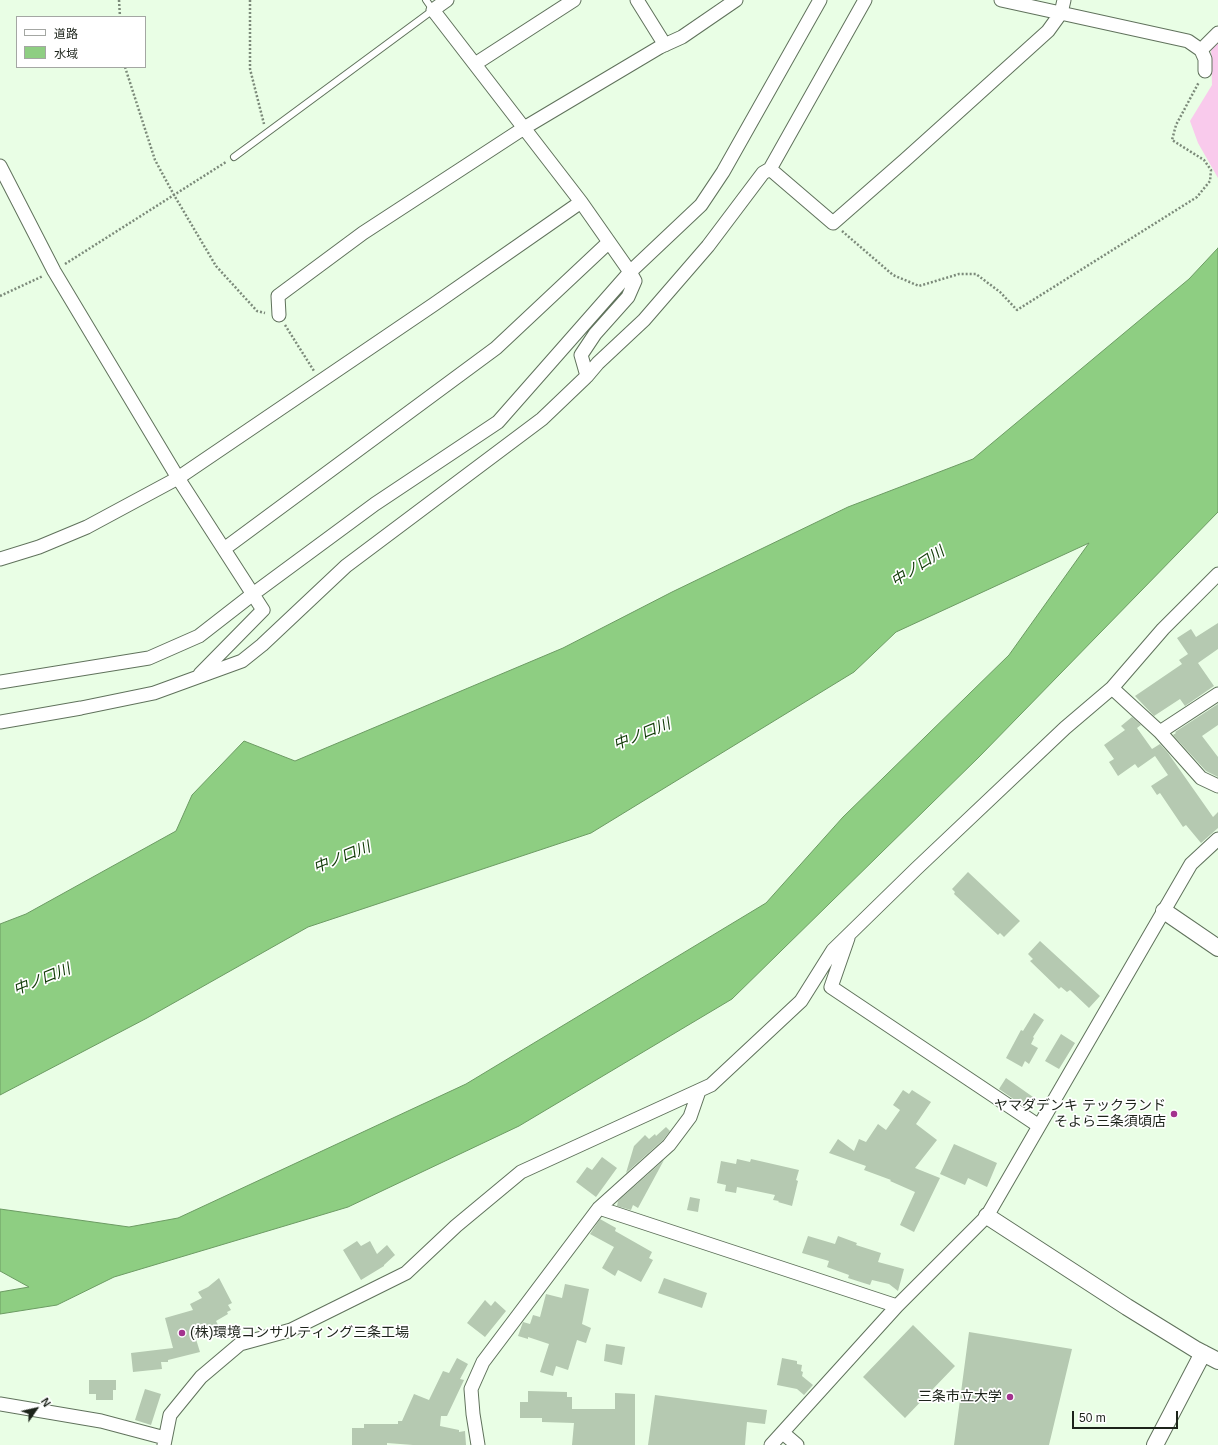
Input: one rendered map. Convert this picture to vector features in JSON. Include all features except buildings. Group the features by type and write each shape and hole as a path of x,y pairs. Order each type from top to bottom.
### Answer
{"street":[{"path":"447,0 430,5 581,202 630,272 634,281 628,297 595,334 581,355 587,376"},
{"path":"475,64 574,0"},
{"path":"637,0 665,45"},
{"path":"279,315 278,296 363,233 524,128 665,45 682,37 736,0"},
{"path":"0,682 149,658 199,636 253,594 375,504 498,422 630,272 701,205 723,172 820,0"},
{"path":"0,722 81,708 154,693 242,661 262,645 346,566 542,419 644,320 708,246 763,173 770,169 865,0"},
{"path":"1001,0 1062,6 1188,41 1201,50 1205,59 1205,71"},
{"path":"770,169 833,223 906,160 1048,30 1062,6"},
{"path":"1201,50 1218,33"},
{"path":"0,166 54,271 178,478 263,610 198,676"},
{"path":"0,559 39,546 87,527 178,478 581,202"},
{"path":"224,549 496,348 609,242"},
{"path":"0,1404 101,1421 164,1441 170,1415 196,1382 240,1344 291,1330 406,1273 456,1226 520,1172 711,1085 801,1001 833,950 1064,728 1112,688 1163,629 1218,574"},
{"path":"1112,688 1160,732 1201,778 1218,786"},
{"path":"1160,732 1218,694"},
{"path":"771,1445 897,1306 987,1216 1191,864 1218,839"},
{"path":"1164,910 1218,948"},
{"path":"850,934 831,987 1039,1126"},
{"path":"478,1445 471,1388 483,1362 599,1208 669,1145 690,1117 699,1091"},
{"path":"599,1208 897,1306"},
{"path":"987,1216 1127,1307 1218,1361"},
{"path":"1155,1445 1203,1353"},
{"path":"783,1432 797,1445"}],"lane":[{"path":"234,157 267,133 430,5"}],"path":[{"path":"119,0 120,16"},
{"path":"250,0 250,69 267,133"},
{"path":"125,68 155,160 216,266 257,311 279,315 320,382"},
{"path":"833,223 893,275 919,286 959,274 976,274 1000,292 1017,310 1197,197 1210,181 1211,170 1204,160 1172,140 1176,125 1205,71"},
{"path":"0,296 54,271 234,157"}],"shaded area":[{"path":"1218,39 1218,178 1198,143 1190,121 1212,85 1211,46"}],"water":[{"name":"中ノ口川","path":"1218,248 1218,512 979,757 732,999 519,1126 348,1207 114,1277 57,1305 0,1314 0,1292 29,1287 0,1271 0,1209 129,1227 178,1218 466,1084 766,903 843,817 1009,655 1089,543 896,632 854,672 591,833 308,927 147,1018 0,1095 0,924 26,914 176,831 192,795 244,741 295,761 563,648 672,592 848,507 973,459 1189,279"}],"place":[{"name":"ヤマダデンキ テックランド そよら三条須頃店","path":"1174,1114"},
{"name":"(株)環境コンサルティング三条工場","path":"182,1333"},
{"name":"三条市立大学","path":"1010,1397"}]}
